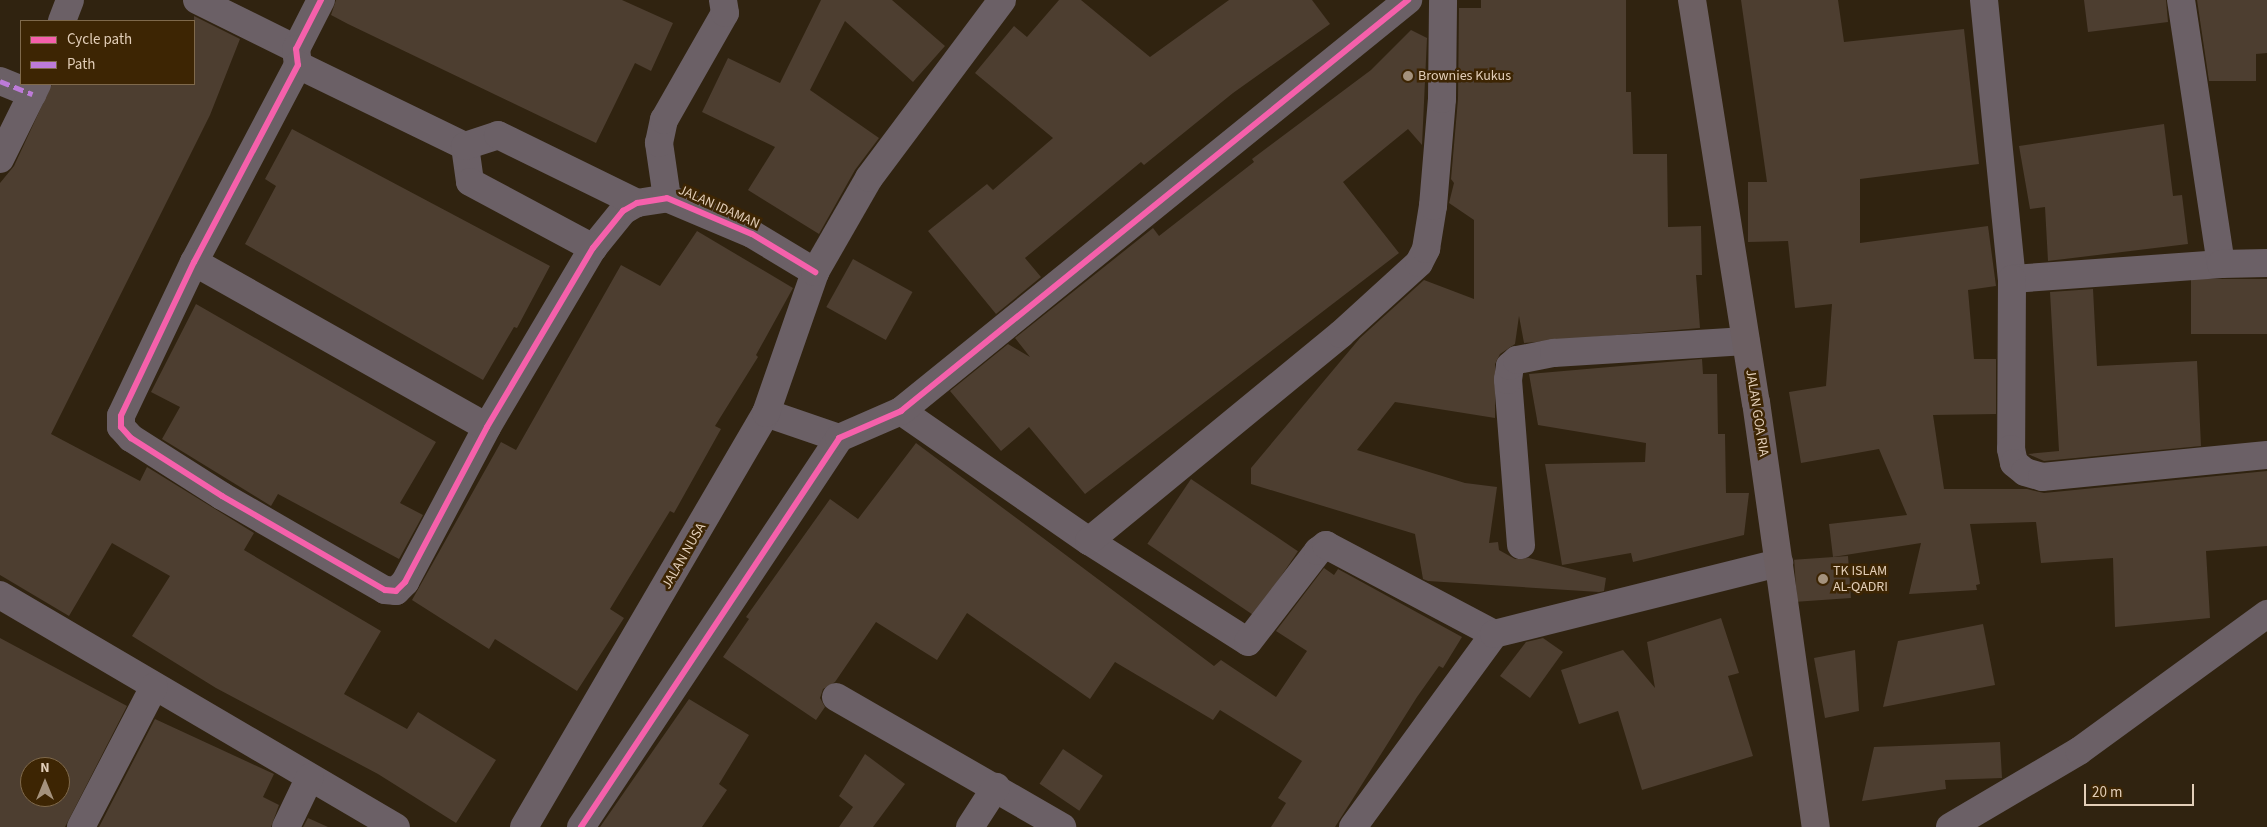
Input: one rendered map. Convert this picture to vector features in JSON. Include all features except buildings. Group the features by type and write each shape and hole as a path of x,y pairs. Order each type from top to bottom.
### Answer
{"main road":[{"name":"JALAN GOA RIA","path":"1692,0 1746,340 1816,827"}],"street":[{"path":"62,20 70,0"},
{"path":"197,0 297,57 465,146 498,136 637,203"},
{"name":"JALAN IDAMAN","path":"320,0 297,57 194,262 121,416 121,427 130,438 296,540 384,590 396,591 405,582 487,427 593,248 623,211 637,203 667,198 752,234 815,272"},
{"path":"667,198 659,143 664,120 726,13 722,0"},
{"name":"JALAN NUSA","path":"524,827 766,413 815,272 884,154 1002,0"},
{"path":"581,827 839,438 901,411 1408,0"},
{"path":"1089,541 1340,334 1419,263 1426,249 1433,206 1442,99 1442,0"},
{"path":"1984,0 2012,279 2011,449 2014,463 2025,472 2042,477 2267,455"},
{"path":"2181,0 2221,264"},
{"path":"0,81 35,89 0,159"},
{"path":"465,146 470,182 593,248"},
{"path":"194,262 487,427"},
{"path":"2012,279 2221,264 2267,263"},
{"path":"1521,545 1508,380 1510,366 1517,360 1554,353 1746,340"},
{"path":"901,411 1089,541 1248,642 1318,550 1326,545 1494,634"},
{"path":"766,413 839,438"},
{"path":"1353,827 1494,634 1779,563"},
{"path":"0,595 154,687 396,827"},
{"path":"1950,827 2079,751 2267,614"},
{"path":"81,827 154,687"},
{"path":"836,697 996,787 1062,827"},
{"path":"286,827 310,777"},
{"path":"970,827 996,787"}],"marked path":[{"path":"0,81 33,94"}],"cycle path":[{"path":"321,0 296,49 298,65 194,262 121,416 121,427 131,438 222,496 385,590 396,591 405,582 487,427 593,248 623,211 637,203 667,198 752,234 815,272"},
{"path":"581,827 839,438 901,411 1408,0"}],"place":[{"name":"Brownies Kukus","path":"1408,76"},
{"name":"TK ISLAM AL-QADRI","path":"1823,579"}]}
